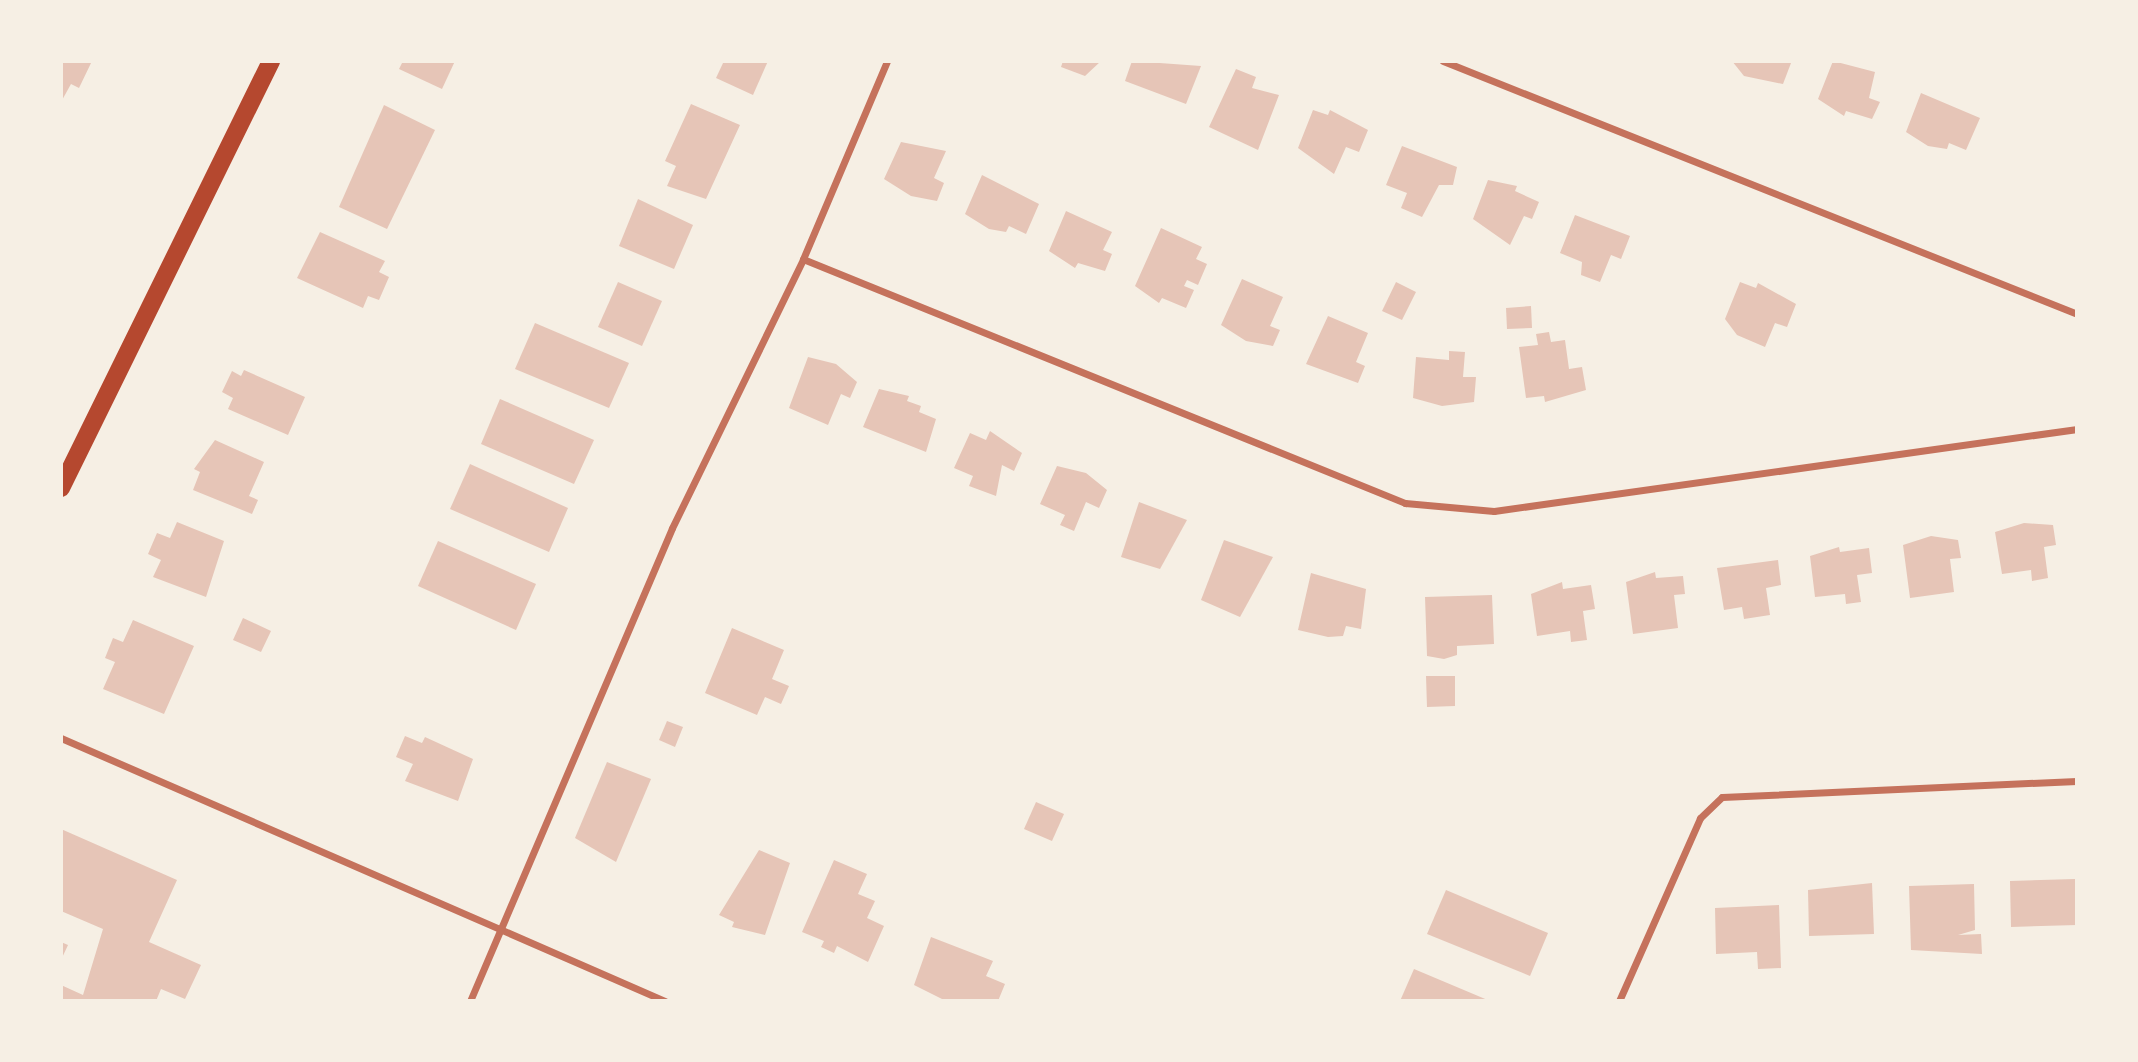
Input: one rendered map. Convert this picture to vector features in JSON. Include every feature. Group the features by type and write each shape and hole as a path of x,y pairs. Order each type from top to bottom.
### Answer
{"main road":[{"path":"61,488 271,61"}],"street":[{"path":"470,1001 672,528 803,259 887,61"},
{"path":"1443,61 2077,314"},
{"path":"803,259 1405,503 1494,512 2077,429"},
{"path":"61,738 665,1001"},
{"path":"1619,1001 1700,818 1722,797 2077,781"}],"building":[{"path":"61,61 92,61 79,88 71,84 61,102"},
{"path":"403,61 455,61 442,89 399,69"},
{"path":"724,61 768,61 753,95 716,78"},
{"path":"1063,61 1101,61 1085,76 1061,67"},
{"path":"1132,61 1201,66 1186,104 1125,81"},
{"path":"1732,61 1791,63 1783,84 1744,76"},
{"path":"1833,61 1875,72 1869,98 1880,102 1872,119 1846,111 1844,116 1818,99"},
{"path":"1236,69 1256,77 1252,88 1279,95 1258,150 1209,127"},
{"path":"1921,93 1980,118 1966,150 1949,143 1947,149 1928,146 1906,132"},
{"path":"691,104 740,125 706,199 667,186 676,166 665,161"},
{"path":"384,105 435,130 387,229 339,207"},
{"path":"1313,110 1328,115 1330,110 1368,130 1359,152 1346,147 1334,174 1298,148"},
{"path":"901,142 946,151 934,178 944,183 937,201 911,196 884,179"},
{"path":"1402,146 1457,167 1453,185 1439,185 1422,217 1401,208 1407,193 1386,185"},
{"path":"982,175 1039,204 1026,234 1009,226 1006,232 989,229 965,214"},
{"path":"1488,180 1517,186 1515,191 1539,202 1532,219 1524,216 1510,245 1473,219"},
{"path":"638,199 693,225 674,269 619,246"},
{"path":"1066,211 1112,232 1103,250 1112,254 1105,271 1078,263 1075,268 1049,251"},
{"path":"1575,215 1630,236 1621,259 1611,255 1600,282 1581,275 1582,262 1560,253"},
{"path":"1161,228 1202,247 1196,259 1207,264 1198,285 1187,280 1184,286 1194,290 1186,308 1162,298 1159,303 1135,286"},
{"path":"320,232 385,261 379,272 389,277 379,300 368,296 363,308 297,278"},
{"path":"1242,279 1283,297 1270,326 1280,330 1273,346 1246,341 1221,325"},
{"path":"618,282 662,301 642,346 598,327"},
{"path":"1396,282 1416,292 1402,320 1382,311"},
{"path":"1740,282 1756,288 1758,283 1796,304 1787,327 1775,323 1765,347 1737,335 1725,319"},
{"path":"1531,306 1532,328 1507,329 1506,308"},
{"path":"1328,316 1368,333 1356,362 1365,366 1358,383 1306,364"},
{"path":"535,323 629,363 609,408 515,369"},
{"path":"1549,332 1551,342 1565,340 1569,369 1582,367 1586,390 1545,402 1544,396 1526,398 1519,347 1538,345 1536,334"},
{"path":"1449,351 1465,352 1463,377 1476,377 1474,402 1442,406 1413,398 1416,357 1449,360"},
{"path":"808,357 836,364 857,382 850,398 841,394 828,425 789,408"},
{"path":"244,370 305,397 288,435 228,409 233,398 222,392 232,371 241,376"},
{"path":"879,389 909,396 907,401 921,406 919,412 936,419 926,452 863,427"},
{"path":"500,399 594,440 574,484 481,444"},
{"path":"990,431 1022,453 1014,471 1002,465 996,496 969,486 973,476 954,468 970,433 986,440"},
{"path":"215,440 264,462 249,496 258,500 252,514 193,490 200,472 194,469"},
{"path":"470,464 568,508 549,552 450,509"},
{"path":"1057,466 1086,473 1107,490 1099,508 1086,502 1074,531 1060,525 1065,515 1040,504"},
{"path":"1139,502 1187,520 1160,569 1121,557"},
{"path":"177,522 224,541 206,597 153,577 161,560 148,554 157,533 170,538"},
{"path":"2024,523 2053,525 2056,545 2044,547 2048,578 2032,581 2031,570 2002,574 1995,532"},
{"path":"1931,536 1958,540 1961,558 1950,559 1954,592 1910,598 1903,545"},
{"path":"1224,540 1273,557 1240,617 1201,600"},
{"path":"438,541 536,584 516,630 418,586"},
{"path":"1839,547 1840,552 1869,548 1872,573 1857,575 1861,602 1846,604 1845,594 1815,597 1810,556"},
{"path":"1778,560 1781,585 1766,588 1770,615 1744,619 1742,607 1724,610 1717,568"},
{"path":"1655,572 1656,578 1683,576 1685,594 1674,595 1678,628 1633,634 1626,582"},
{"path":"1311,573 1366,589 1361,629 1346,626 1343,636 1328,637 1298,630"},
{"path":"1562,582 1563,589 1591,585 1595,609 1583,611 1587,640 1571,642 1570,631 1537,636 1531,594"},
{"path":"1492,595 1494,644 1457,646 1457,655 1444,659 1427,656 1425,597"},
{"path":"243,618 271,631 261,652 233,640"},
{"path":"133,620 194,646 164,714 103,689 115,662 105,658 113,638 123,642"},
{"path":"732,628 784,650 772,679 789,686 781,704 765,697 757,715 705,693"},
{"path":"1426,676 1455,676 1455,706 1427,707"},
{"path":"667,721 683,727 675,747 659,740"},
{"path":"405,736 422,743 425,737 473,759 458,801 405,781 413,764 396,757"},
{"path":"607,762 651,779 616,862 575,838"},
{"path":"1036,802 1064,814 1052,841 1024,829"},
{"path":"61,829 177,880 149,942 201,965 185,999 161,989 156,1001 61,1001 61,985 83,995 103,929 61,911"},
{"path":"759,850 790,863 765,935 732,927 734,922 719,915"},
{"path":"834,860 867,874 858,894 875,901 867,918 884,926 868,962 837,946 834,953 821,947 824,941 802,932"},
{"path":"2075,879 2077,925 2011,927 2010,881"},
{"path":"1872,883 1874,934 1809,936 1808,890"},
{"path":"1974,884 1975,930 1958,935 1981,934 1982,954 1911,950 1909,886"},
{"path":"1446,890 1548,933 1530,976 1427,934"},
{"path":"1779,905 1781,968 1758,969 1757,952 1716,954 1715,908"},
{"path":"931,937 993,961 986,976 1005,984 998,1001 946,1001 914,985"},
{"path":"61,942 68,945 61,960"},
{"path":"1414,969 1490,1001 1400,1001"}]}
